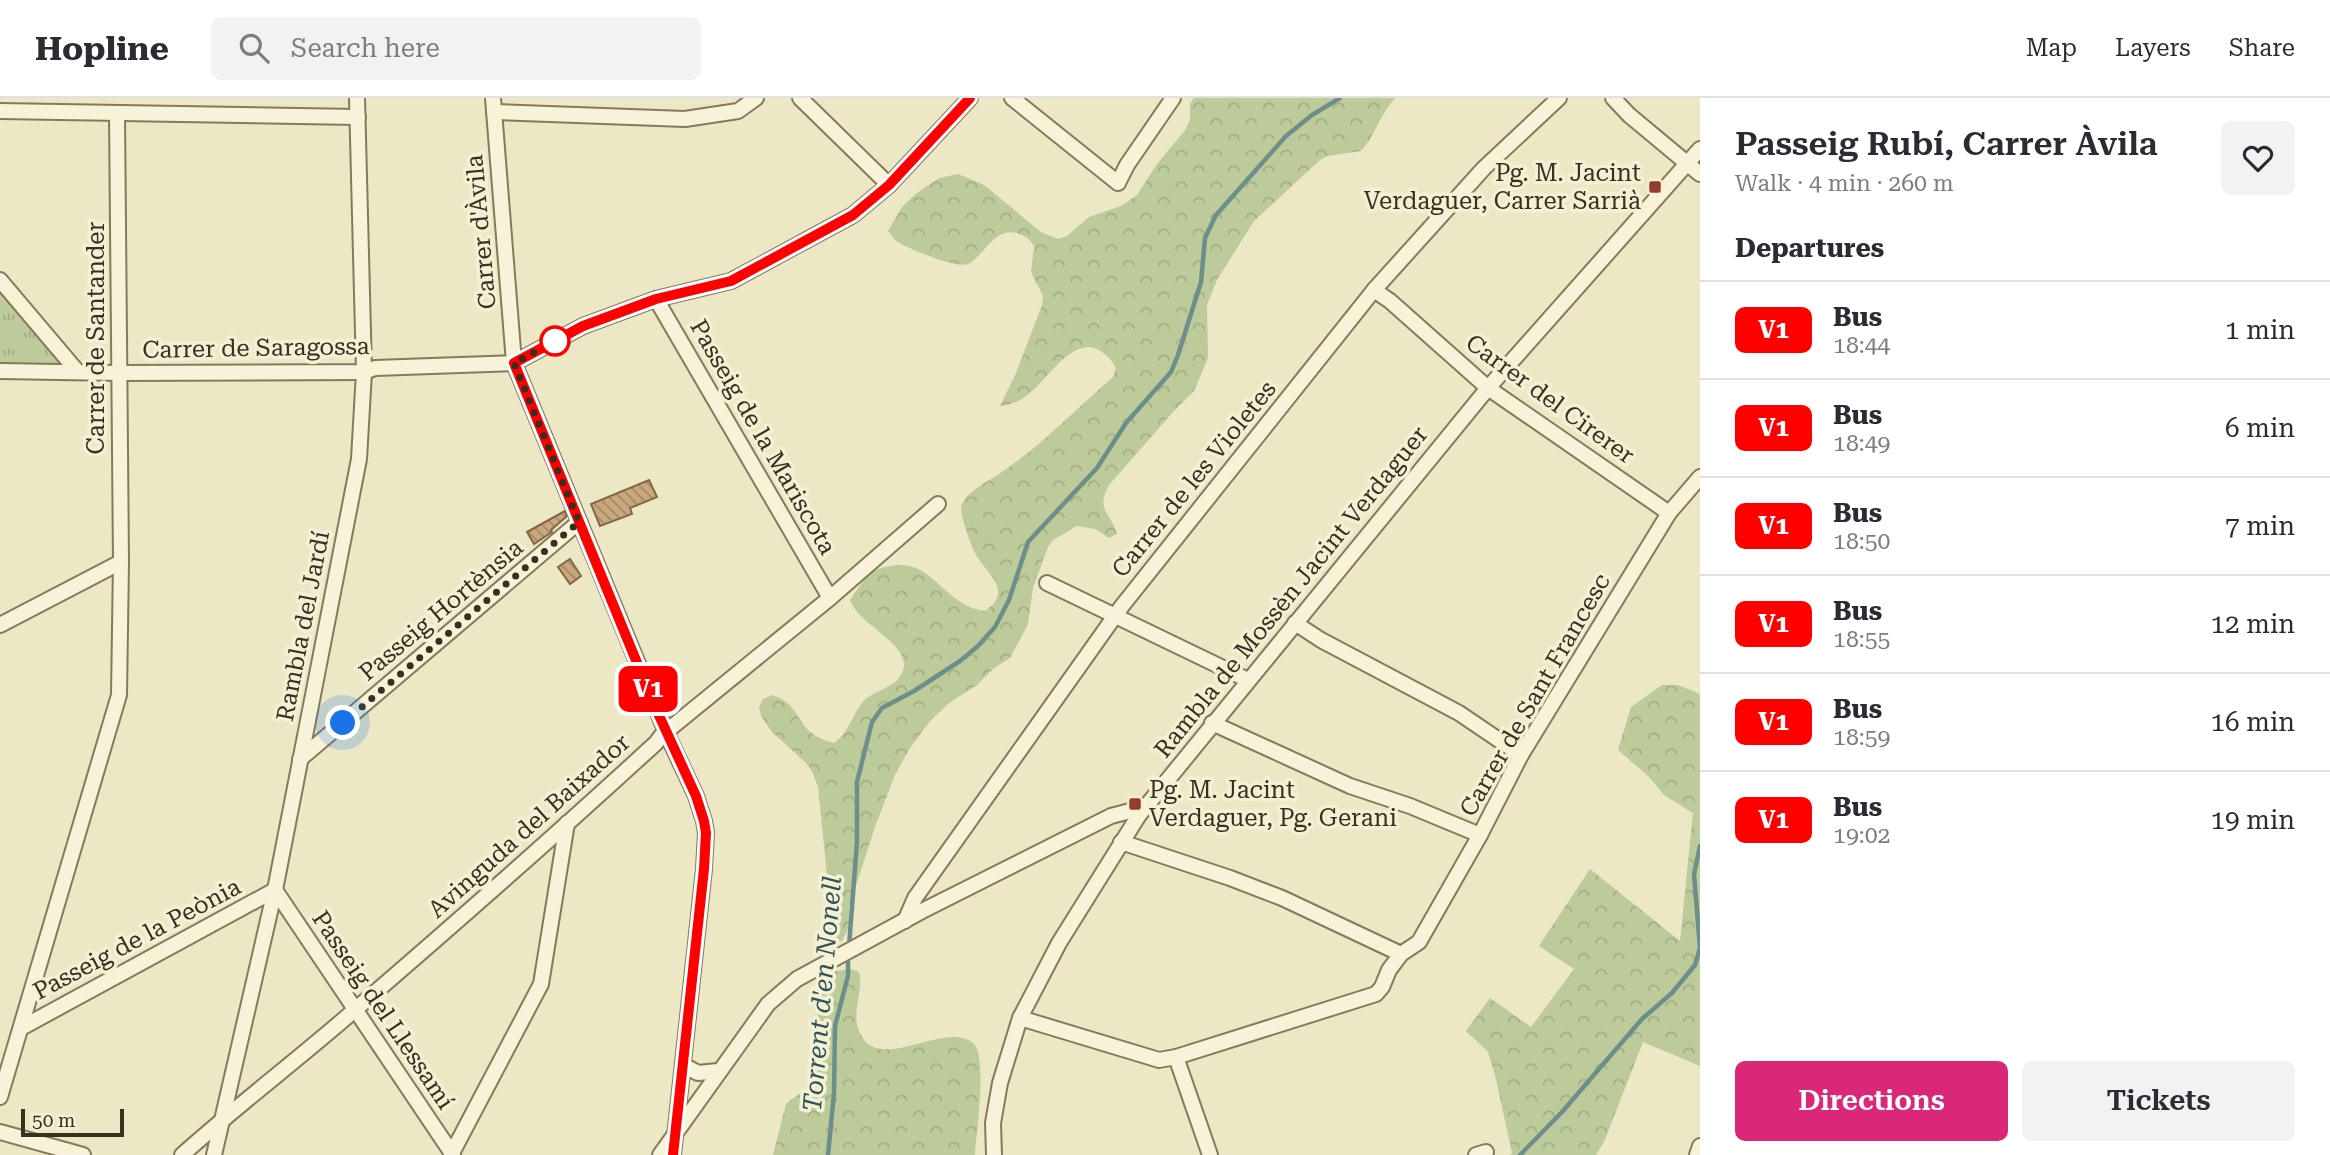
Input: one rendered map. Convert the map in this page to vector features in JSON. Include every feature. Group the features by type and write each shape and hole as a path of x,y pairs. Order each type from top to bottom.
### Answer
{"street":[{"name":"Rambla del Jardí","path":"214,1155 275,890 359,459 364,372 357,98"},
{"path":"493,105 685,119 738,111 756,98"},
{"path":"800,98 889,185"},
{"path":"514,363 583,326 656,299 731,281 853,215 889,185 970,98"},
{"path":"1012,98 1118,183 1127,165 1173,98"},
{"name":"Carrer de les Violetes","path":"905,921 915,898 1114,617 1374,290 1484,168 1559,98"},
{"path":"1612,98 1700,174"},
{"name":"Carrer d'Àvila","path":"493,105 514,363 666,732 696,796 704,821 706,833 673,1155"},
{"path":"0,111 358,117"},
{"name":"Carrer de Santander","path":"0,1097 119,695 121,562 117,113"},
{"name":"Rambla de Mossèn Jacint Verdaguer","path":"994,1155 993,1123 1000,1083 1020,1018 1059,943 1139,815 1489,388 1700,149"},
{"path":"0,280 77,371"},
{"name":"Carrer del Cirerer","path":"1374,290 1489,388 1669,513"},
{"name":"Passeig de la Mariscota","path":"656,299 830,598"},
{"name":"Carrer de Saragossa","path":"0,371 364,372 375,368 514,363"},
{"name":"Carrer de Sant Francesc","path":"1401,954 1419,942 1480,835 1521,755 1669,513 1700,477"},
{"name":"Avinguda del Baixador","path":"182,1155 356,1009 666,732 830,598 938,504"},
{"name":"Passeig Hortènsia","path":"300,759 579,522"},
{"path":"0,625 121,562"},
{"path":"1047,583 1248,680"},
{"path":"1295,623 1321,640 1459,713 1521,755"},
{"path":"1212,723 1350,786 1410,806 1480,835"},
{"path":"660,1155 768,1004 797,979 1111,816 1130,811 1139,815"},
{"path":"452,1154 541,985 567,822"},
{"path":"1020,1018 1159,1060 1376,994 1401,954 1282,898 1121,842"},
{"name":"Passeig de la Peònia","path":"21,1028 275,890"},
{"name":"Passeig del Llessamí","path":"275,890 452,1154"},
{"path":"1176,1057 1210,1155"},
{"path":"684,1065 698,1073 718,1071"},
{"path":"0,1132 83,1155"},
{"path":"1697,1155 1700,1146"}],"green space":[{"path":"1194,98 1395,98 1361,151 1327,156 1320,160 1254,221 1217,280 1207,305 1208,358 1194,391 1109,485 1105,494 1104,506 1117,534 1109,538 1095,529 1077,526 1053,540 1048,547 1033,588 1028,624 1010,658 994,668 977,685 949,703 931,720 910,748 895,775 849,907 849,927 842,941 832,942 825,936 822,926 828,885 818,787 812,771 772,732 761,716 759,707 763,699 772,695 781,699 813,734 834,743 866,699 897,680 904,665 901,655 894,645 864,619 850,600 872,572 890,566 905,565 928,575 958,601 971,607 985,611 994,603 998,589 971,544 961,511 964,501 973,491 1045,439 1113,377 1116,368 1102,352 1092,347 1082,348 1063,360 1019,401 1000,406 1016,373 1042,305 1043,296 1031,272 1034,246 1027,238 1009,232 996,238 974,260 962,265 909,248 895,240 888,231 902,207 917,193 939,178 958,174 984,185 1041,232 1058,239 1067,236 1089,217 1121,206 1137,195 1157,164 1186,129 1190,120 1190,104"},
{"path":"0,280 77,371 0,371"},
{"path":"1662,685 1678,685 1700,694 1700,1066 1643,1042 1604,1142 1596,1155 1510,1155 1512,1153 1488,1052 1466,1031 1490,998 1531,1027 1574,969 1539,946 1590,869 1680,941 1693,813 1664,795 1649,777 1618,750 1631,707"},
{"path":"851,969 859,972 857,1024 868,1044 880,1049 895,1049 945,1037 961,1037 973,1043 980,1063 975,1155 773,1155 786,1104 808,1087 816,1074 819,1060 819,999 824,984 833,971"}],"building":[{"path":"649,480 657,497 630,508 632,514 600,526 591,504"},
{"path":"565,511 567,516 552,532 534,544 527,532"},
{"path":"570,559 581,576 570,584 558,567"}],"waterway":[{"name":"Torrent d'en Nonell","path":"849,946 857,842 857,782 872,722 882,708 960,661 995,627 1009,600 1028,542 1097,468 1126,423 1171,372 1201,282 1205,238 1216,215 1286,136 1312,115 1340,98"},
{"path":"1520,1155 1562,1112 1642,1019 1672,993 1695,965 1700,948 1694,874 1700,846"},
{"name":"Torrent d'en Nonell","path":"828,1155 834,1093 835,1026 848,976 848,954"}],"bus line":[{"name":"V1","path":"673,1155 704,869 704,821 696,796 656,709 514,363 583,326 656,299 731,281 853,215 889,185 970,98"}],"place":[{"name":"Pg. M. Jacint Verdaguer, Carrer Sarrià","path":"1655,187"},
{"name":"Pg. M. Jacint Verdaguer, Pg. Gerani","path":"1135,804"}],"route":[{"path":"343,723 579,522 514,363 555,341"}]}
